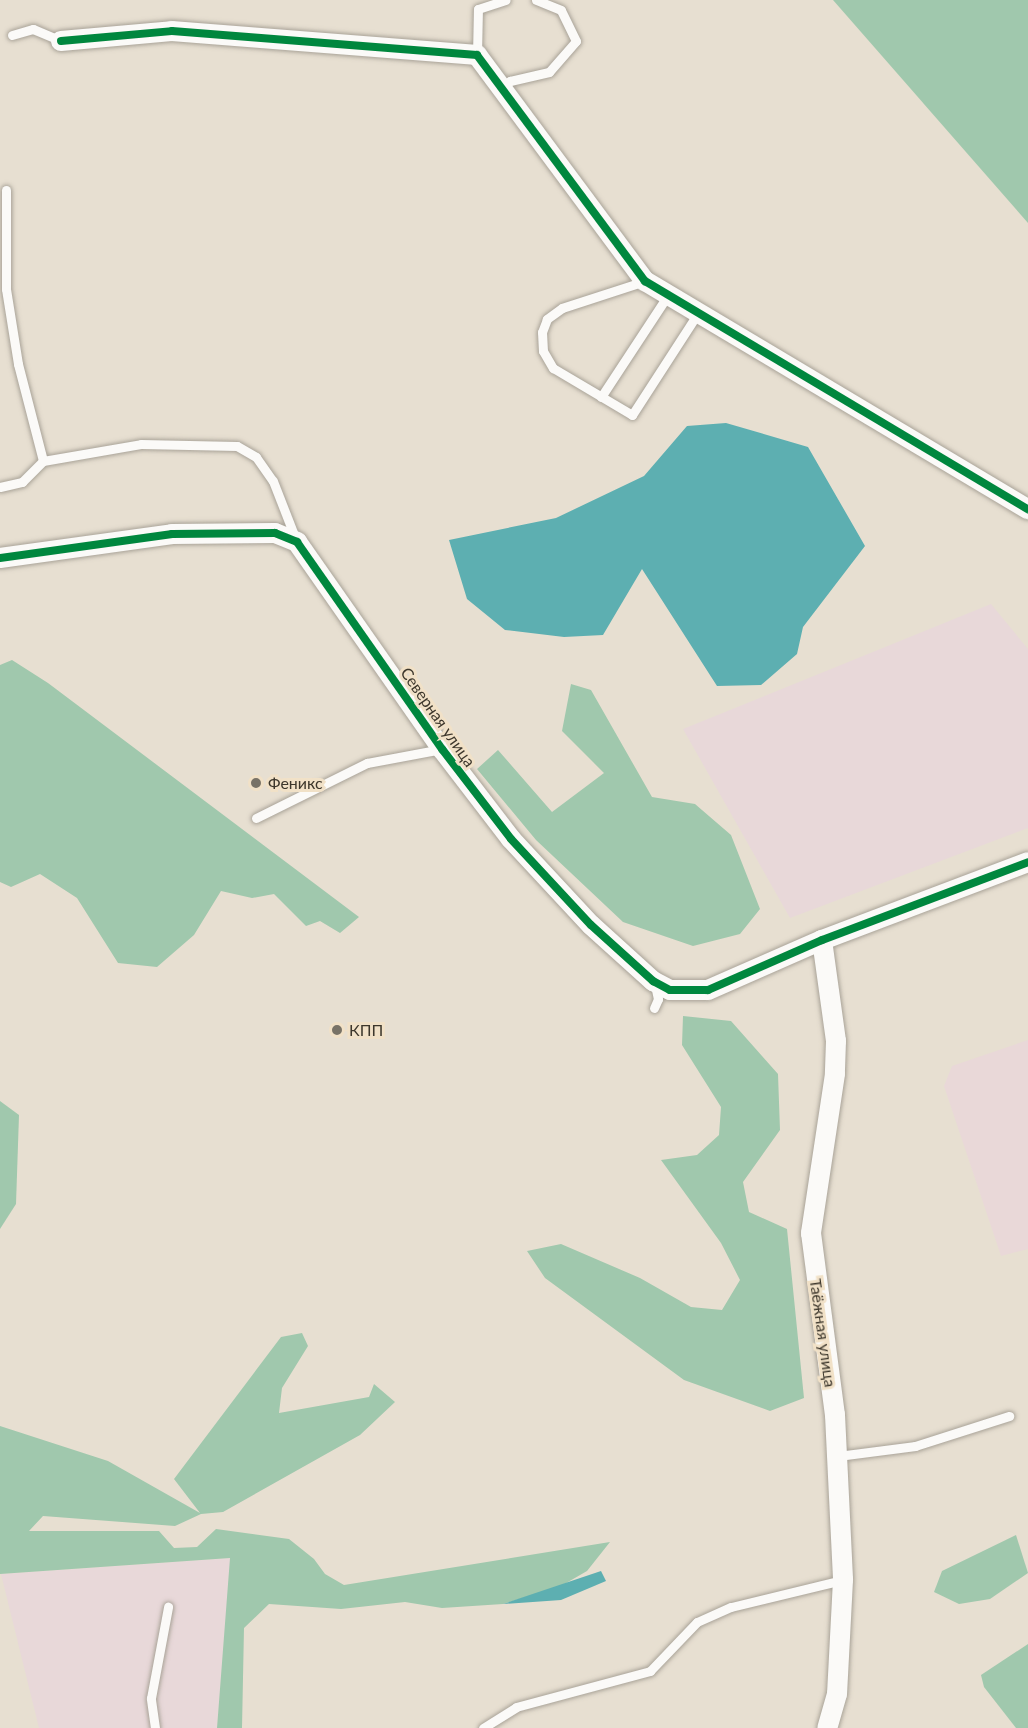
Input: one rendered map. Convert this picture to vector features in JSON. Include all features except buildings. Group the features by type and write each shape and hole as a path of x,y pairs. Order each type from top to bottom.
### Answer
{"street":[{"path":"61,41 172,31 477,55 645,281 1028,509"},
{"path":"0,558 172,534 275,533 297,542"},
{"name":"Северная улица","path":"297,542 442,749 511,839 591,925 653,981 680,993 708,990 822,940 1028,862"},
{"name":"Таёжная улица","path":"822,940 836,1041 836,1074 811,1233 838,1456 843,1580 837,1694 827,1728"}],"lane":[{"path":"477,55 478,9 506,0"},
{"path":"501,87 510,81 549,72 576,41 561,10 536,0"},
{"path":"12,35 33,29 61,41"},
{"path":"6,190 6,289 18,364 43,461"},
{"path":"645,281 562,308 548,319 542,332 543,351 553,368 632,416 698,313"},
{"path":"601,397 668,295"},
{"path":"0,487 22,482 43,461 141,444 237,446 256,457 273,481 297,542"},
{"path":"256,818 367,763 442,749"},
{"path":"653,981 658,999 654,1008"},
{"path":"838,1456 915,1446 1009,1416"},
{"path":"483,1728 516,1707 650,1671 697,1622 732,1607 843,1580"},
{"path":"155,1728 152,1698 168,1607"}],"shaded area":[{"path":"991,604 1028,649 1028,828 790,918 683,729"},
{"path":"1028,1040 1028,1249 1001,1256 944,1086 952,1066"},
{"path":"231,1558 217,1728 39,1728 1,1574"}],"green space":[{"path":"833,0 1028,0 1028,223"},
{"path":"12,660 48,683 359,917 340,933 320,921 306,926 274,894 252,898 221,891 194,935 157,967 118,963 77,898 40,874 11,887 0,882 0,665"},
{"path":"571,684 591,690 652,797 695,804 731,835 760,909 740,934 693,946 623,922 536,840 477,769 498,750 552,812 604,773 562,731"},
{"path":"683,1016 731,1021 778,1074 780,1130 743,1182 749,1212 787,1229 804,1398 770,1411 684,1380 545,1278 527,1251 561,1244 640,1278 691,1307 722,1310 740,1280 721,1243 661,1160 697,1155 719,1135 721,1107 682,1045"},
{"path":"0,1101 19,1115 16,1204 0,1229"},
{"path":"302,1333 308,1346 282,1388 279,1413 369,1397 374,1384 395,1402 360,1435 223,1512 201,1514 175,1526 43,1516 29,1531 159,1531 174,1548 197,1547 216,1529 289,1539 314,1559 325,1574 344,1585 610,1542 587,1571 561,1586 503,1604 442,1608 405,1602 341,1609 269,1604 244,1628 242,1728 217,1728 230,1558 0,1574 0,1426 108,1461 200,1513 174,1479 281,1337"},
{"path":"1016,1535 1028,1573 990,1599 959,1604 934,1592 942,1571"},
{"path":"1028,1644 1028,1728 1016,1728 984,1687 981,1675"}],"water":[{"path":"726,423 808,447 865,546 803,627 797,654 761,685 717,686 642,569 603,635 564,637 505,630 467,599 449,540 556,518 644,476 687,426"},
{"path":"601,1571 606,1581 561,1600 503,1604"}],"cycle path":[{"path":"61,41 172,31 477,55 645,281 1028,509"},
{"path":"0,558 172,534 275,533 297,542 442,749 511,839 591,925 653,981 670,990 708,990 822,940 1028,862"}],"place":[{"name":"Феникс","path":"256,783"},
{"name":"КПП","path":"337,1030"}]}
